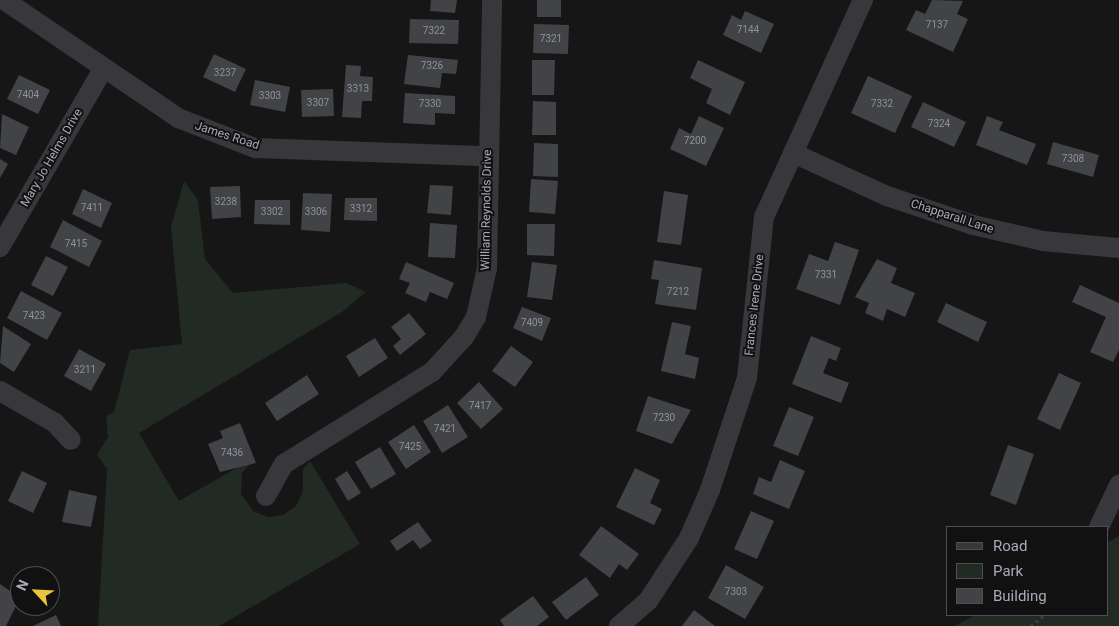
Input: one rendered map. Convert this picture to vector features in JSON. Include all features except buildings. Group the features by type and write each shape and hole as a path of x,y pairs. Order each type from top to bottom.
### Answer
{"street":[{"name":"James Road","path":"4,0 103,69 178,118 255,148 488,156"},
{"name":"William Reynolds Drive","path":"266,496 284,464 432,372 464,337 478,309 487,268 492,0"},
{"name":"Frances Irene Drive","path":"619,626 648,601 690,538 710,490 746,378 764,217 863,0"},
{"name":"Mary Jo Helms Drive","path":"0,247 103,69"},
{"name":"Chapparall Lane","path":"793,153 887,196 973,226 1043,241 1119,248"},
{"path":"0,391 55,423 71,440"},
{"path":"1099,526 1119,485"}],"path":[{"path":"1030,626 1043,616"}],"green space":[{"path":"184,181 198,200 205,259 233,293 346,283 366,292 342,312 139,433 179,501 256,457 242,473 241,494 253,511 268,517 283,515 296,506 303,492 303,469 310,461 360,544 219,626 98,626 107,469 97,455 108,437 106,416 114,412 130,350 182,344 171,227"},
{"path":"1119,536 1119,626 955,626 973,616 1109,616 1109,541"}]}
